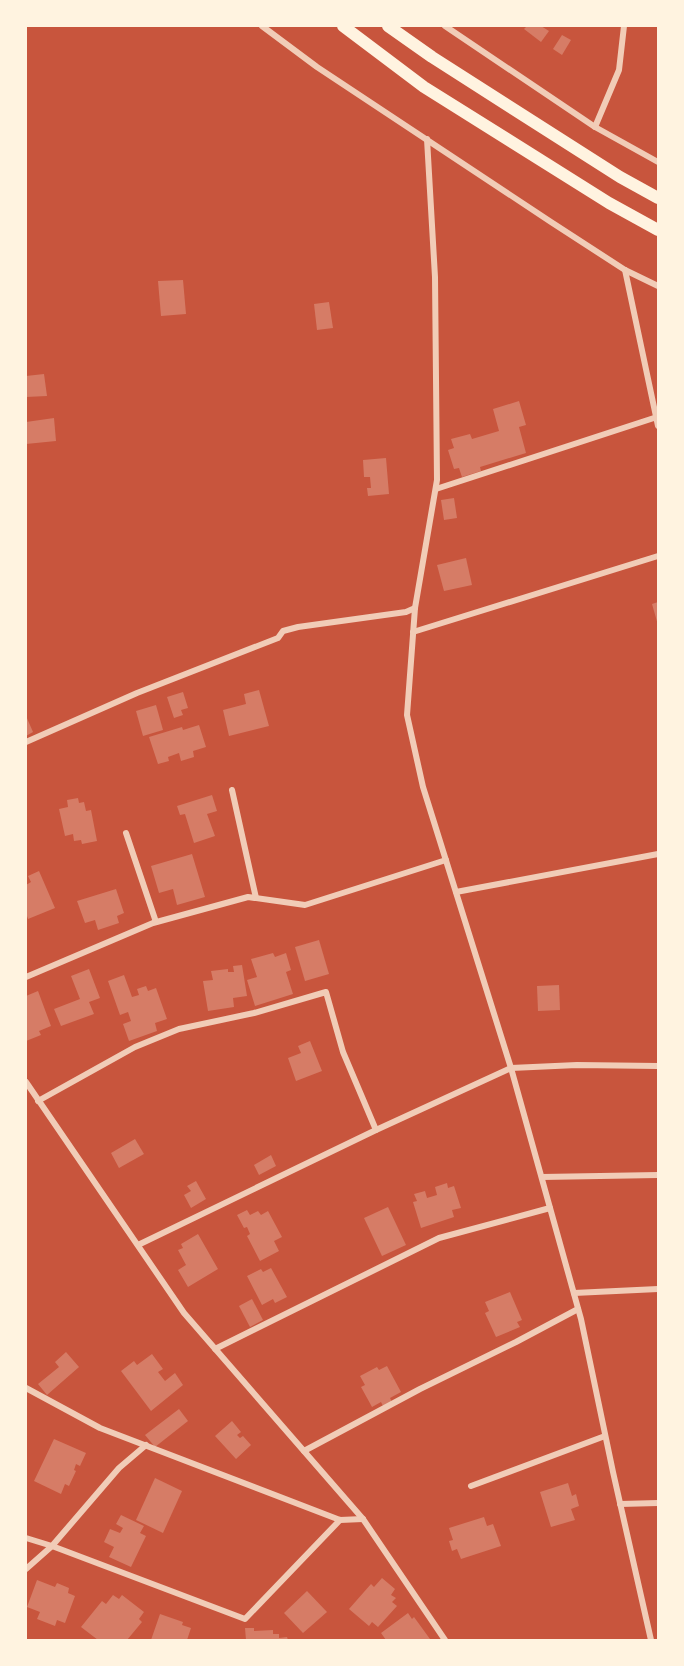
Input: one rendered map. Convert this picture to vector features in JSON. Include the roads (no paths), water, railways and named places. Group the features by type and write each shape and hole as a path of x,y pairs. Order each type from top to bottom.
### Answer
{"main road":[{"path":"343,26 424,87 609,204 658,230"},
{"path":"388,26 432,57 620,177 658,198"}],"street":[{"path":"262,26 317,67 625,270 658,286"},
{"path":"445,26 595,127 658,162"},
{"path":"595,127 619,70 624,26"},
{"path":"427,139 435,277 437,480 415,608 407,715 423,788 511,1068 581,1319 651,1641"},
{"path":"625,270 658,426"},
{"path":"436,489 657,417"},
{"path":"413,632 658,556"},
{"path":"26,742 137,693 278,638 283,631 406,612 415,608"},
{"path":"232,790 256,898"},
{"path":"126,833 156,922"},
{"path":"456,892 658,854"},
{"path":"26,977 156,922 248,897 305,905 446,860"},
{"path":"38,1101 135,1047 179,1029 254,1013 326,992 343,1052 376,1130"},
{"path":"138,1245 376,1130 511,1068 577,1065 658,1066"},
{"path":"26,1083 184,1313 363,1519 445,1641"},
{"path":"542,1178 658,1175"},
{"path":"215,1349 439,1238 550,1208"},
{"path":"574,1293 658,1289"},
{"path":"304,1451 578,1309"},
{"path":"26,1388 100,1428 340,1520 363,1519"},
{"path":"471,1486 605,1436"},
{"path":"26,1569 52,1546 119,1468 146,1445"},
{"path":"620,1504 658,1503"},
{"path":"26,1538 245,1618 340,1520"}]}
